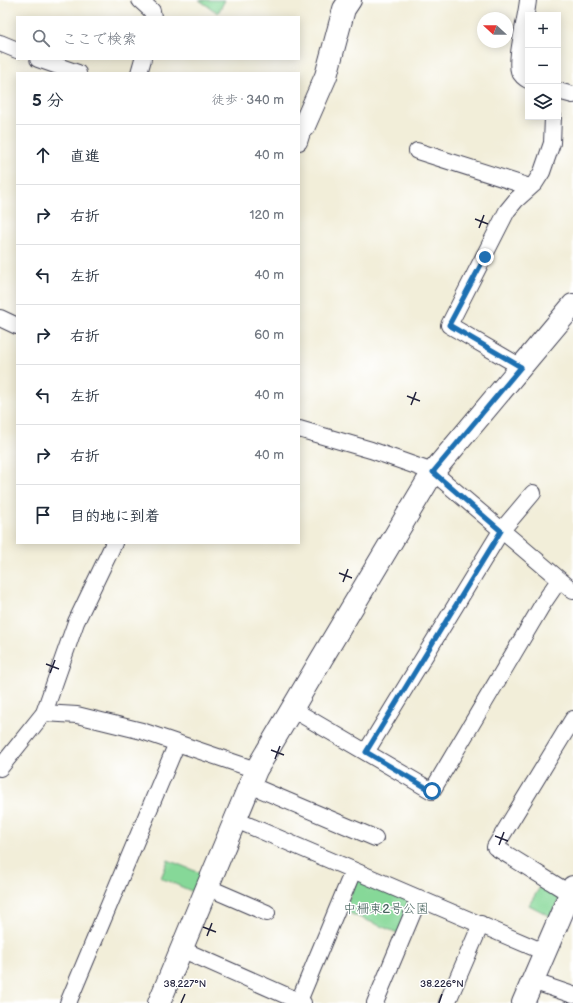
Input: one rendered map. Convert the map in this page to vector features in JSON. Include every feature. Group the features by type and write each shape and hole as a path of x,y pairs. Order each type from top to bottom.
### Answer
{"street":[{"path":"140,0 152,11 153,16"},
{"path":"302,134 326,76 344,9 350,0"},
{"path":"525,78 519,70 519,54 528,0"},
{"path":"0,43 16,50"},
{"path":"40,60 74,72"},
{"path":"139,72 143,60"},
{"path":"521,367 449,325 507,211 516,200 535,183 546,165 552,143 553,120"},
{"path":"417,151 530,188"},
{"path":"159,1003 253,777 292,709 433,472 573,304"},
{"path":"0,318 16,326"},
{"path":"300,429 364,448 433,472 573,591"},
{"path":"366,752 501,531 533,492"},
{"path":"0,768 44,713 76,622 114,544"},
{"path":"292,709 432,791 544,602 559,580"},
{"path":"44,713 77,715 142,730 177,743 253,777 375,838"},
{"path":"523,1003 571,890 495,847 573,719"},
{"path":"68,1003 177,743"},
{"path":"236,820 544,952"},
{"path":"181,949 301,1002 353,871"},
{"path":"207,887 267,913"},
{"path":"375,1003 419,898"},
{"path":"447,1003 481,924"},
{"path":"532,981 573,995"}],"green space":[{"path":"199,0 225,0 218,13"},
{"path":"168,860 205,875 198,894 161,878"},
{"name":"中柵東2号公園","path":"357,879 414,901 400,934 344,911"},
{"path":"543,882 561,896 550,916 529,905"}],"route":[{"path":"432,791 366,752 501,531 433,472 521,367 449,325 485,257"}]}
